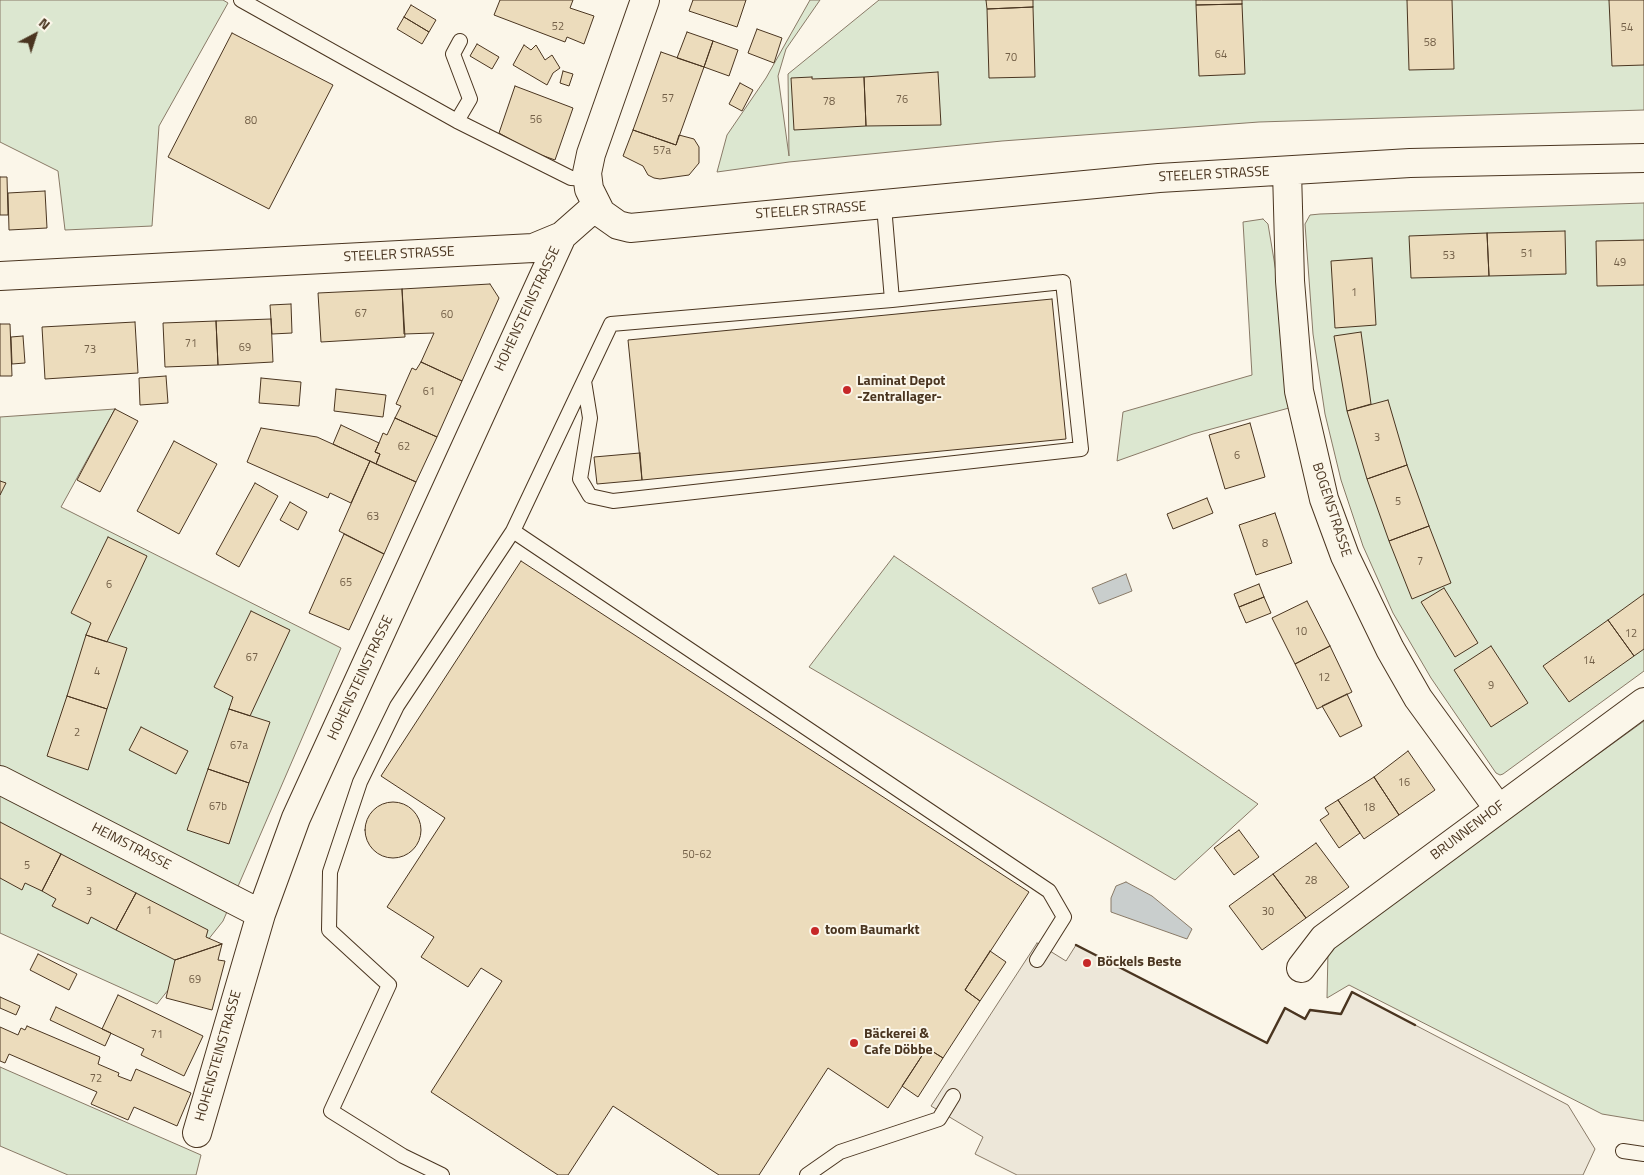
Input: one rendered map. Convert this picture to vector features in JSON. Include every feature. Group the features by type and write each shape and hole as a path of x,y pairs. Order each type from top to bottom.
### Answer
{"street":[{"path":"596,206 588,189 591,154 645,0"},
{"name":"STEELER STRASSE","path":"0,276 533,248 562,236 596,206 618,225 630,228 779,213 884,206 1150,178 1410,163 1644,158"},
{"name":"BOGENSTRASSE","path":"1287,171 1290,281 1299,391 1324,499 1345,556 1390,649 1418,698 1498,808"},
{"name":"HOHENSTEINSTRASSE","path":"196,1133 261,914 296,818 562,236"},
{"name":"BRUNNENHOF","path":"1302,968 1324,938 1644,702"},
{"name":"HEIMSTRASSE","path":"0,780 261,914"}],"lane":[{"path":"241,0 457,121 571,178 588,179"},
{"path":"457,121 470,99 453,54 460,41"},
{"path":"884,206 892,300"},
{"path":"442,1175 404,1156 331,1110 389,985 329,930 330,872 360,782 397,706 513,532 584,380 611,324 892,300 1063,282 1081,449 613,501 590,496 580,479 590,418 584,380"},
{"path":"513,532 1049,892 1064,917 1037,960"},
{"path":"807,1175 840,1152 939,1119 953,1096"},
{"path":"1623,1151 1644,1154"}],"green space":[{"path":"0,0 223,0 228,3 159,126 152,226 65,230 58,171 0,142"},
{"path":"810,0 820,0 786,49 778,76 789,156 788,74 879,0 1644,0 1644,110 1259,122 1002,141 789,162 717,172 727,135 766,78"},
{"path":"1644,203 1644,671 1500,775 1496,773 1431,678 1393,613 1363,546 1341,480 1325,414 1313,334 1305,224 1310,215 1320,214"},
{"path":"1263,219 1268,224 1280,296 1289,408 1193,434 1117,461 1123,412 1252,375 1243,222"},
{"path":"115,409 61,507 341,648 223,921 157,1004 0,933 0,417"},
{"path":"894,556 1258,804 1175,880 809,667"},
{"path":"1644,721 1644,1121 1602,1114 1349,985 1327,998 1328,950"},
{"path":"0,1067 201,1155 196,1175 68,1175 0,1146"}],"shaded area":[{"path":"1126,574 1132,591 1099,604 1092,588"},
{"path":"1126,882 1152,896 1192,929 1187,939 1111,912 1111,898 1116,886"},
{"path":"1037,943 1066,961 1076,945 1267,1043 1285,1008 1305,1018 1310,1010 1341,1014 1352,992 1568,1105 1595,1149 1583,1175 1017,1175 975,1154 983,1137 931,1106"}],"building":[{"path":"500,0 573,0 570,8 594,16 584,44 567,37 565,42 494,15"},
{"path":"693,0 746,0 737,27 689,11"},
{"path":"986,0 1033,0 1033,7 987,9"},
{"path":"1196,0 1242,0 1242,4 1196,5"},
{"path":"1407,0 1452,0 1454,69 1409,70"},
{"path":"1609,0 1644,0 1644,65 1612,66"},
{"path":"1242,4 1245,74 1199,76 1196,5"},
{"path":"411,5 436,20 429,32 404,17"},
{"path":"1033,7 1035,77 989,78 987,9"},
{"path":"404,17 429,32 422,44 397,29"},
{"path":"757,29 782,38 774,63 748,53"},
{"path":"687,32 713,41 704,67 677,58"},
{"path":"232,33 333,85 269,209 168,157"},
{"path":"713,41 738,50 729,76 704,67"},
{"path":"477,44 499,57 492,69 470,56"},
{"path":"524,45 531,50 536,45 545,60 552,55 560,68 553,73 547,85 513,65"},
{"path":"661,52 704,67 676,145 633,130"},
{"path":"563,71 573,74 569,86 560,83"},
{"path":"938,72 941,125 866,126 864,77"},
{"path":"812,77 812,79 864,77 866,126 794,130 791,78"},
{"path":"740,83 753,90 742,111 729,104"},
{"path":"515,86 573,108 555,160 533,152 499,133"},
{"path":"633,130 676,145 679,135 694,139 699,147 699,163 689,175 660,179 648,175 643,166 623,156"},
{"path":"0,177 7,177 8,215 0,215"},
{"path":"45,191 47,228 9,230 8,193"},
{"path":"1565,231 1566,274 1489,276 1487,233"},
{"path":"1487,233 1489,276 1411,278 1409,236"},
{"path":"1644,240 1644,285 1597,286 1596,241"},
{"path":"1372,258 1376,325 1335,328 1331,261"},
{"path":"490,284 499,298 462,381 421,362 434,333 404,334 402,289"},
{"path":"402,289 405,337 321,342 318,293"},
{"name":"Laminat Depot -Zentrallager-","path":"1052,299 1066,439 642,480 628,340"},
{"path":"291,304 292,333 272,334 270,305"},
{"path":"271,319 273,362 218,365 216,321"},
{"path":"216,321 218,365 165,367 163,323"},
{"path":"135,322 138,373 45,379 42,327"},
{"path":"0,324 10,324 12,376 0,376"},
{"path":"1361,332 1371,404 1347,411 1334,336"},
{"path":"23,336 25,363 12,364 11,337"},
{"path":"421,362 462,381 437,437 395,418 401,406 396,404 412,368 416,370"},
{"path":"166,376 168,403 140,405 139,378"},
{"path":"261,378 301,382 299,406 259,403"},
{"path":"336,389 386,395 383,417 334,411"},
{"path":"1388,400 1407,465 1367,479 1347,411"},
{"path":"115,409 138,421 100,492 77,480"},
{"path":"395,418 437,437 416,482 376,464 380,454 375,452 383,433 387,435"},
{"path":"1250,423 1265,477 1225,489 1209,435"},
{"path":"341,425 379,443 375,452 380,454 376,464 333,444"},
{"path":"261,428 317,437 370,461 351,503 330,493 328,498 247,462"},
{"path":"174,441 217,464 179,534 137,511"},
{"path":"640,453 642,480 597,484 594,457"},
{"path":"370,461 416,482 384,554 339,531"},
{"path":"1407,465 1429,526 1389,541 1367,479"},
{"path":"0,481 6,483 0,495"},
{"path":"255,483 278,496 239,567 216,554"},
{"path":"1207,498 1213,513 1173,529 1167,514"},
{"path":"290,502 307,512 298,530 280,520"},
{"path":"1275,513 1292,563 1256,575 1239,525"},
{"path":"1429,526 1451,583 1412,599 1389,541"},
{"path":"344,534 384,554 349,630 309,613"},
{"path":"108,537 147,556 107,642 86,635 91,623 71,613"},
{"path":"521,561 1029,892 965,990 980,1001 943,1058 927,1048 888,1108 828,1068 759,1175 719,1175 613,1106 568,1175 558,1175 431,1092 502,981 481,968 468,987 421,957 434,937 387,907 445,818 381,776"},
{"path":"1259,584 1264,597 1239,607 1234,594"},
{"path":"1444,588 1478,643 1455,657 1421,602"},
{"path":"1644,594 1644,649 1634,656 1608,620"},
{"path":"1264,597 1271,613 1246,623 1239,607"},
{"path":"1307,601 1330,646 1295,664 1272,618"},
{"path":"251,611 290,630 250,716 229,709 233,697 214,687"},
{"path":"1608,620 1634,656 1569,702 1543,666"},
{"path":"86,635 127,648 107,709 67,696"},
{"path":"1330,646 1352,692 1317,709 1295,664"},
{"path":"1491,646 1528,703 1491,727 1454,670"},
{"path":"1347,694 1362,726 1340,737 1322,706"},
{"path":"67,696 107,709 88,770 47,756"},
{"path":"229,709 270,722 249,783 208,769"},
{"path":"141,727 188,751 176,774 129,750"},
{"path":"1408,751 1435,790 1399,815 1374,777"},
{"path":"208,769 249,783 229,844 187,830"},
{"path":"1374,777 1399,815 1364,839 1338,800"},
{"path":"1338,800 1360,833 1339,848 1320,820 1329,814 1325,808"},
{"path":"388,802 398,802 413,810 419,819 421,830 419,841 413,850 398,858 388,858 377,853 370,846 365,835 365,825 370,814 377,807"},
{"path":"0,822 61,854 42,891 25,883 22,890 0,878"},
{"path":"1239,830 1259,857 1234,875 1214,848"},
{"path":"1316,843 1349,887 1306,918 1273,874"},
{"path":"61,854 136,893 116,930 91,917 88,924 52,906 56,899 42,891"},
{"path":"1273,874 1306,918 1262,950 1229,906"},
{"path":"136,893 208,930 206,937 222,944 175,960 116,930"},
{"path":"222,944 218,960 225,961 212,1010 166,998 175,960"},
{"path":"990,951 1006,962 980,1001 965,990"},
{"path":"38,954 77,974 69,990 30,970"},
{"path":"118,995 203,1036 184,1076 141,1055 144,1049 102,1029"},
{"path":"0,997 20,1006 16,1015 0,1008"},
{"path":"56,1007 111,1033 105,1046 50,1020"},
{"path":"27,1026 100,1057 98,1064 119,1073 118,1076 131,1081 136,1069 191,1093 177,1126 134,1107 128,1120 91,1104 97,1092 9,1054 5,1063 0,1061 0,1027 18,1035 21,1028 25,1030"},
{"path":"927,1048 943,1058 918,1097 902,1086"}],"wall":[{"path":"1076,945 1267,1043 1285,1008 1305,1019 1310,1010 1341,1014 1352,992 1415,1025"}],"place":[{"name":"Laminat Depot -Zentrallager-","path":"847,390"},
{"name":"toom Baumarkt","path":"815,931"},
{"name":"Böckels Beste","path":"1087,963"},
{"name":"Bäckerei & Cafe Döbbe","path":"854,1043"}]}
